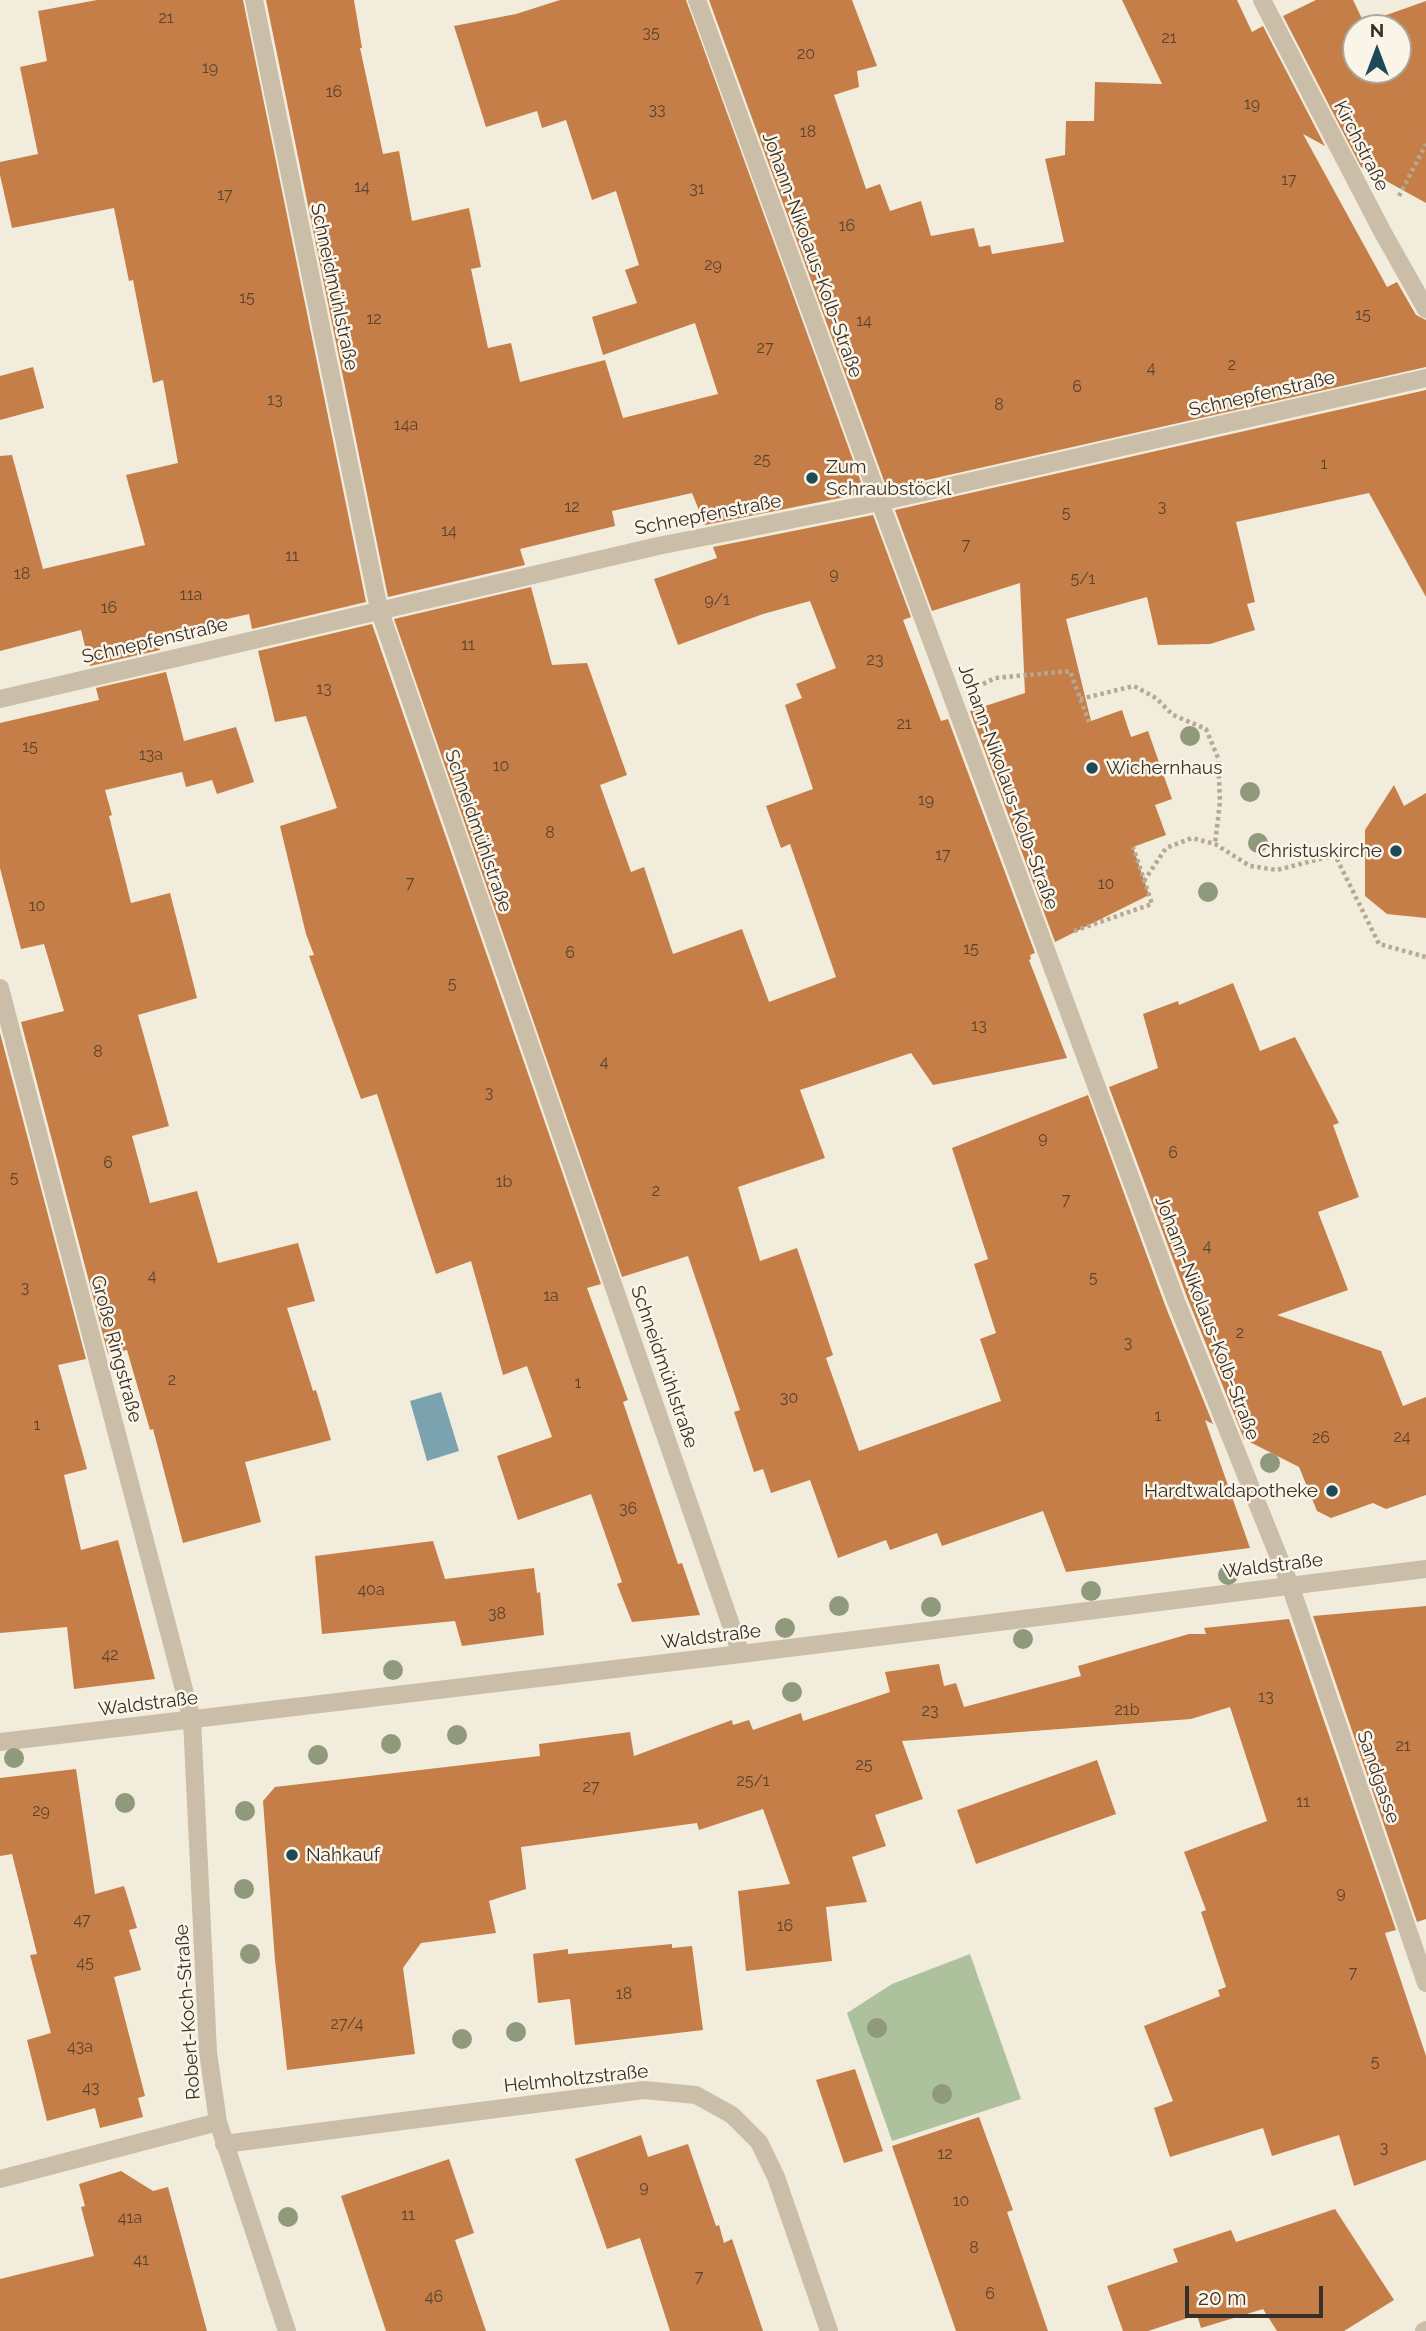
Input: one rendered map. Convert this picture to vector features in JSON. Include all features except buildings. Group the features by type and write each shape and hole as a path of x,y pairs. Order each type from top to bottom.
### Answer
{"street":[{"name":"Schneidmühlstraße","path":"254,0 379,609 741,1654"},
{"name":"Johann-Nikolaus-Kolb-Straße","path":"697,0 1176,1301 1290,1585"},
{"name":"Kirchstraße","path":"1262,0 1382,231 1426,309"},
{"name":"Schnepfenstraße","path":"0,699 658,546 880,502 1426,378"},
{"name":"Große Ringstraße","path":"0,988 192,1720"},
{"name":"Waldstraße","path":"0,1742 1426,1569"},
{"name":"Sandgasse","path":"1290,1585 1426,1983"},
{"name":"Robert-Koch-Straße","path":"192,1720 208,2052 218,2122 287,2331"},
{"name":"Helmholtzstraße","path":"224,2144 644,2090 696,2095 732,2115 759,2142 776,2177 829,2331"},
{"path":"0,2179 218,2122"}],"path":[{"path":"1382,231 1426,144"},
{"path":"952,697 995,678 1070,671 1089,722"},
{"path":"1080,699 1134,686 1156,698 1173,715 1206,729 1218,758 1220,802 1215,844"},
{"path":"1144,881 1166,848 1192,838 1215,844 1250,866 1277,870 1335,855 1379,944 1426,957"},
{"path":"1044,943 1152,904 1133,847"}],"green space":[{"path":"970,1954 1021,2099 892,2141 847,2013 892,1984"}],"water":[{"path":"441,1392 459,1451 427,1461 410,1401"}],"place":[{"name":"Zum Schraubstöckl","path":"812,478"},
{"name":"Wichernhaus","path":"1092,768"},
{"name":"Christuskirche","path":"1396,851"},
{"name":"Hardtwaldapotheke","path":"1332,1491"},
{"name":"Nahkauf","path":"292,1855"}]}
